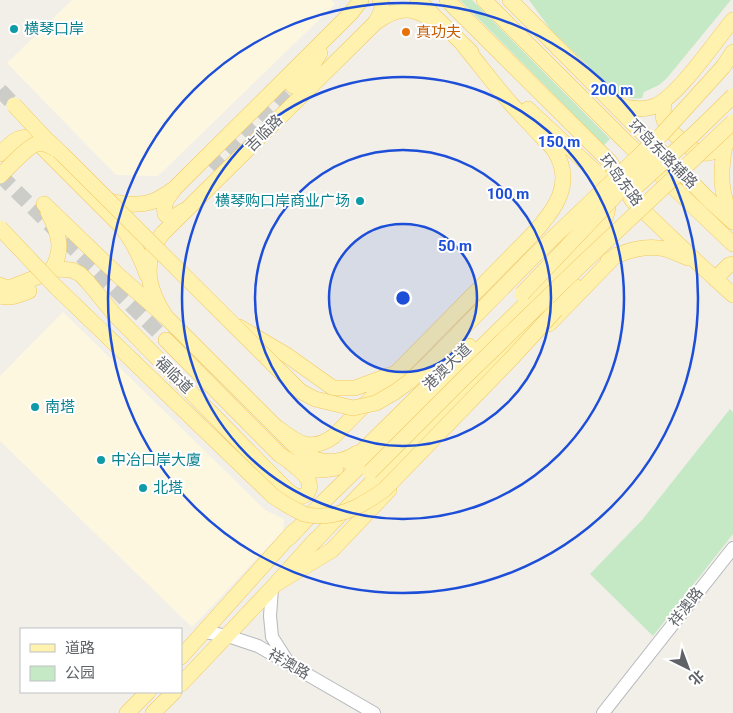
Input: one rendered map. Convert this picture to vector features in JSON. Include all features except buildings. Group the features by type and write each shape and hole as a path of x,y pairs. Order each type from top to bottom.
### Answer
{"main road":[{"path":"374,23 382,9 380,0"},
{"path":"418,0 527,108 594,171 640,201 733,122"},
{"name":"环岛东路","path":"448,0 610,162 640,201 698,263 733,295"},
{"name":"环岛东路","path":"484,0 626,142 733,244"},
{"name":"环岛东路辅路","path":"510,0 733,222"},
{"name":"吉临路","path":"88,193 119,204 141,204 152,202 176,188 361,2"},
{"name":"吉临路","path":"166,318 157,304 150,286 149,266 156,241 162,233 374,23 393,12 404,10 424,15 446,28"},
{"path":"610,101 624,107 640,108 652,107 664,101 697,66 733,20"},
{"path":"293,86 308,72 341,24"},
{"path":"278,428 294,441 302,444 314,445 325,442 334,436 520,247 547,218 558,202 562,187 562,170 554,150 511,104 464,46"},
{"path":"522,294 666,140 733,53"},
{"path":"14,105 300,391 315,399 353,408 376,403 402,387 429,363 533,256 664,132 723,67"},
{"name":"港澳大道","path":"182,656 289,538 347,466 366,446 522,294 733,96"},
{"path":"664,101 664,120 688,146 702,154 716,151 729,141"},
{"path":"0,143 16,130 25,128 44,137"},
{"path":"0,154 19,138 27,137 34,139 122,227 133,242 150,286"},
{"path":"729,141 722,166 722,187 733,222"},
{"path":"0,176 36,144 49,145 62,154"},
{"path":"289,538 323,502 592,240 601,228 607,211 607,196 594,171"},
{"path":"176,188 166,201 163,208 164,214 169,217 175,216 188,208"},
{"name":"港澳大道","path":"182,683 228,636 311,545 370,472 583,263 640,201"},
{"path":"0,296 6,298 14,297 44,286 53,279 55,265 59,256 58,236 44,204 118,276 166,318 295,446 315,459 329,461 345,460 366,446"},
{"path":"0,228 273,496 284,504 306,514 318,516 336,515 350,511 368,502 384,490 511,359 557,305 554,276 546,262 534,250 520,247"},
{"path":"311,545 382,471 500,354 611,258 629,250 643,248 664,249 698,263"},
{"path":"274,586 332,550 611,258"},
{"path":"715,279 729,265 733,264"},
{"name":"福临道","path":"0,285 12,287 53,279 57,269 72,270 80,274 114,314 278,481 294,495 301,496 307,494 310,489 307,478 280,455 166,340"},
{"path":"228,320 288,356 333,388 355,388 397,373"},
{"name":"福临道","path":"290,462 315,470 331,470 347,466"},
{"path":"127,713 147,693"},
{"path":"154,713 173,693"}],"street":[{"name":"祥澳路","path":"602,713 733,548"},
{"path":"274,586 270,616 272,637 289,665"},
{"name":"祥澳路","path":"205,632 228,636 258,646 374,713"}],"shaded area":[{"path":"72,0 331,0 335,4 158,176 116,175 7,63"},
{"name":"中冶口岸大廈","path":"63,312 265,510 284,519 283,531 192,627 0,441 0,376"}],"green space":[{"path":"460,0 472,0 610,139 604,145"},
{"path":"529,0 731,0 667,78 659,85 644,92 642,98 634,98 615,92 551,30"},
{"path":"730,409 733,412 733,534 653,636 590,574 642,520"}],"tunnel":[{"path":"211,168 293,86"},
{"path":"0,90 14,105"},
{"path":"0,175 166,340"}],"place":[{"name":"横琴口岸","path":"14,29"},
{"name":"真功夫","path":"406,32"},
{"name":"横琴购口岸商业广场","path":"360,201"},
{"name":"南塔","path":"35,407"},
{"name":"中冶口岸大廈","path":"101,460"},
{"name":"北塔","path":"143,488"}]}
